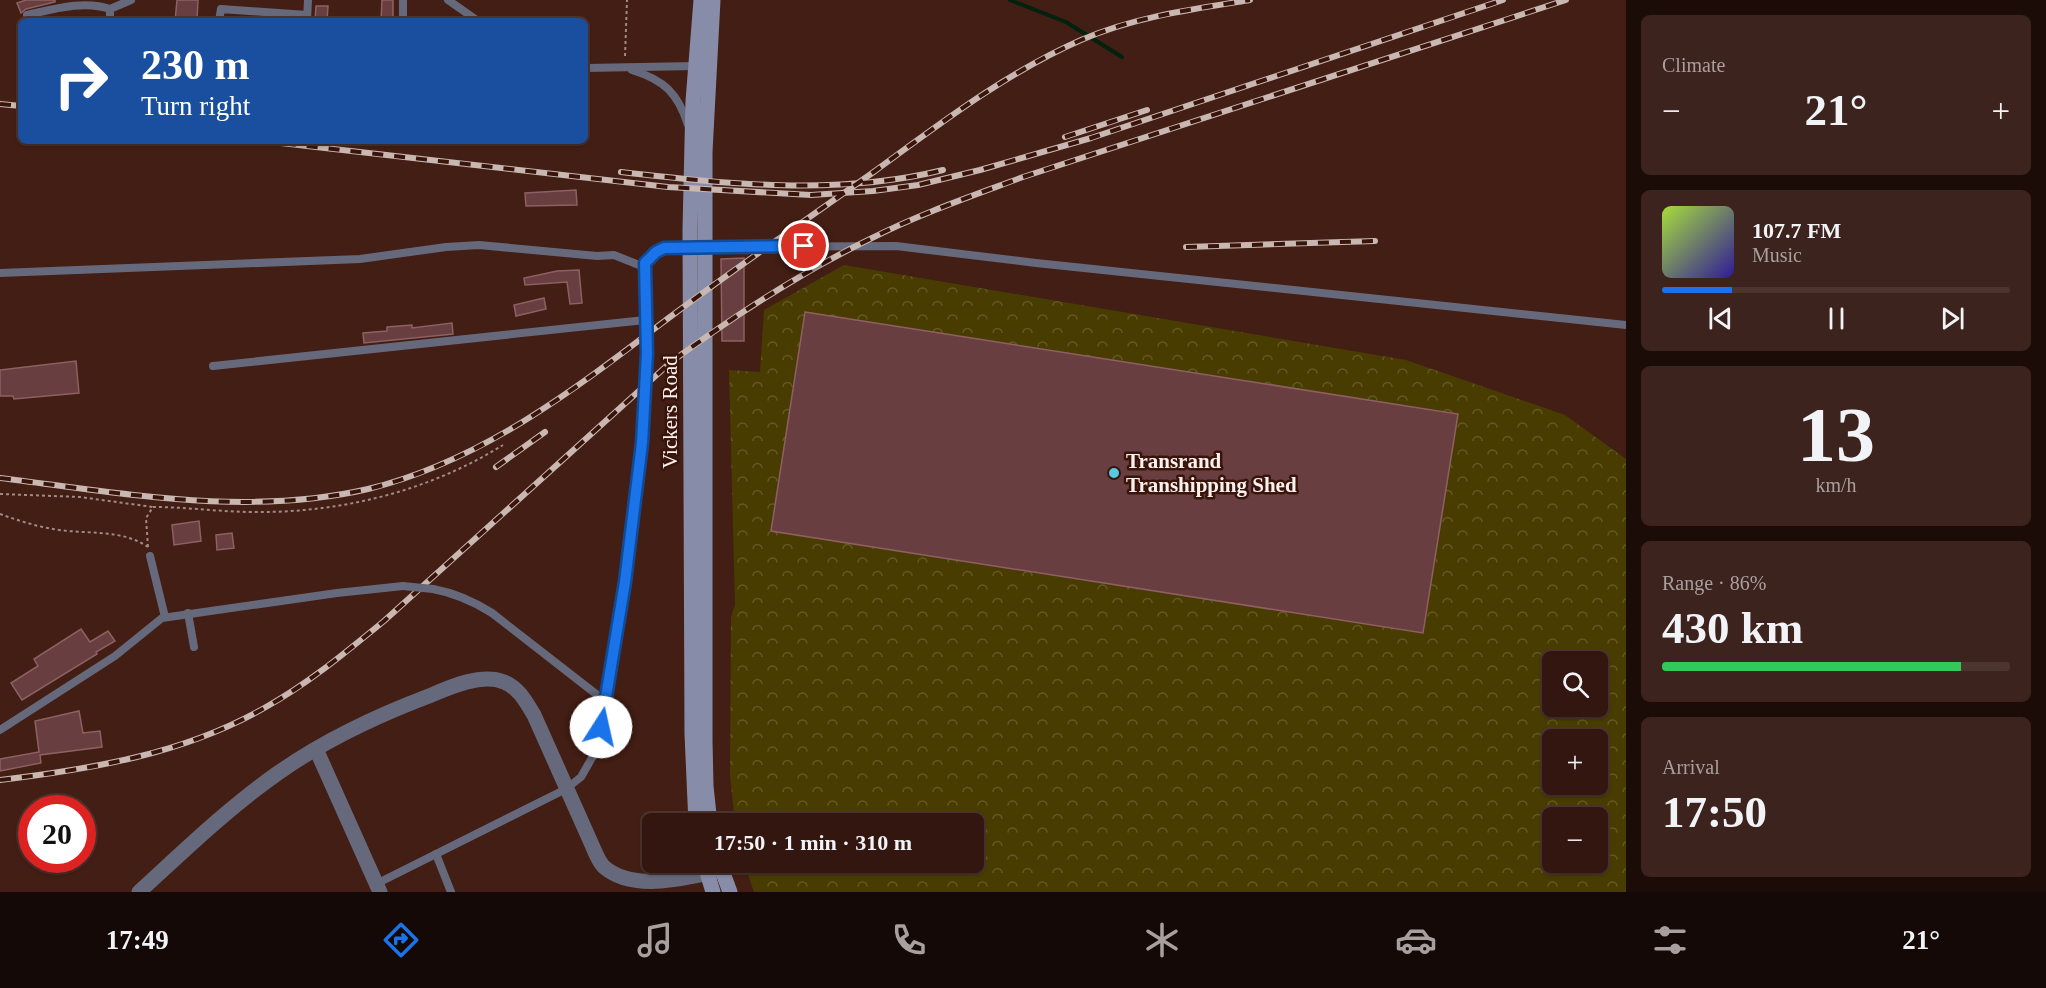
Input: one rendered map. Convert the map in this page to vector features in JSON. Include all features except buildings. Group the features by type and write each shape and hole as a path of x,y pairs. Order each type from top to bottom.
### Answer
{"main road":[{"name":"Vickers Road","path":"700,0 700,63 705,152 705,741 709,813"},
{"name":"Vickers Road","path":"696,813 692,734 691,135 700,63 713,0"},
{"path":"713,873 713,892"},
{"path":"717,873 730,892"}],"street":[{"path":"139,892 239,803 279,772 316,749 363,723 456,685 485,680 501,681 512,686 523,697 534,715 603,866 621,881 646,886 662,885 696,873"},
{"path":"316,749 378,888"}],"lane":[{"path":"27,15 76,4 98,3 110,9 131,0"},
{"path":"219,18 220,9 307,18 308,0"},
{"path":"403,18 404,0"},
{"path":"448,0 474,18"},
{"path":"110,9 110,18"},
{"path":"588,68 700,63"},
{"path":"625,67 663,83 676,98 691,135"},
{"path":"0,273 360,259 446,247 479,245 597,256 614,255 644,267"},
{"path":"378,888 436,854 566,789 581,777 597,749 625,582 639,467 647,354 644,267 648,258 664,248 896,246 1036,263 1626,325"},
{"path":"213,366 645,320"},
{"path":"150,556 165,617"},
{"path":"0,730 115,656 165,617 403,586 452,592 474,601 605,701"},
{"path":"188,613 194,647"},
{"path":"436,854 451,892"}],"path":[{"path":"625,67 627,0"},
{"path":"0,494 80,497 153,507 274,512 350,503 407,490 451,474 503,445"},
{"path":"150,556 146,518 153,507"},
{"path":"0,514 54,530 136,539 148,547"}],"green space":[{"path":"844,265 1406,360 1565,415 1626,459 1626,892 754,892 747,873 984,873 984,813 734,813 730,775 731,617 735,605 729,370 760,372 764,310"}],"waterway":[{"path":"1010,0 1066,22 1122,57"}],"railway":[{"path":"0,478 184,500 231,502 322,497 368,489 410,476 451,460 528,419 949,117 1026,68 1081,40 1122,25 1250,0"},
{"path":"289,144 668,187 811,195 873,191 918,185 980,170 1091,138 1503,0"},
{"path":"0,780 69,771 170,748 235,723 282,698 327,667 384,621 671,362 768,296 870,239 926,213 1023,177 1566,0"},
{"path":"0,104 18,106"},
{"path":"1065,137 1147,110"},
{"path":"621,172 742,183 823,185 863,183 943,170"},
{"path":"1186,247 1375,241"},
{"path":"496,467 545,432"}],"place":[{"name":"Transrand Transhipping Shed","path":"1114,473"}],"route":[{"path":"601,727 625,582 642,443 647,354 645,263 648,258 664,248 804,246"}]}
